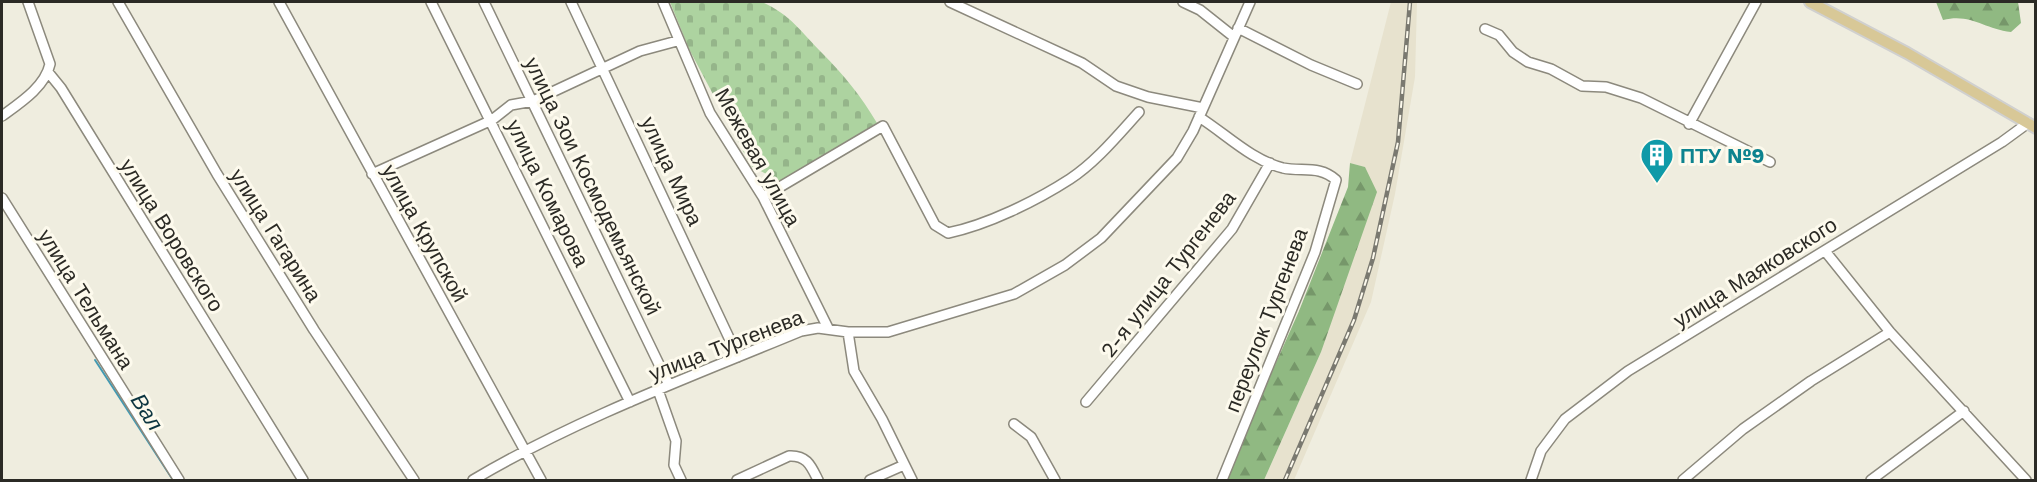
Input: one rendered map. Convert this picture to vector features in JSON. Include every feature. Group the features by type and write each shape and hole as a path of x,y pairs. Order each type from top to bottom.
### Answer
{"main road":[{"path":"1810,2 2032,126"}],"street":[{"name":"улица Воровского","path":"28,2 50,59 48,72 61,88 303,480"},
{"name":"улица Гагарина","path":"118,2 223,184 314,330 414,480"},
{"name":"улица Крупской","path":"279,2 541,480"},
{"name":"улица Комарова","path":"431,2 492,120 630,402"},
{"name":"улица Зои Космодемьянской","path":"484,2 669,386"},
{"name":"улица Мира","path":"571,2 596,60 605,69 738,357"},
{"name":"Межевая улица","path":"663,2 710,113 763,197 828,328"},
{"path":"950,2 1082,63 1116,86 1201,113"},
{"path":"1183,2 1236,32 1357,84"},
{"name":"улица Тургенева","path":"473,480 524,452 630,402 801,331 828,328 848,333 888,332 1014,294 1065,266 1101,238 1159,179 1186,144 1250,2"},
{"path":"1689,124 1756,2"},
{"path":"1485,29 1499,36 1513,52 1528,62 1551,69 1582,86 1606,87 1641,98 1689,124 1770,162"},
{"path":"372,174 492,120 511,105 533,101 640,51 678,40"},
{"path":"2,116 27,99 48,72"},
{"path":"763,197 883,126 935,225 948,233 967,229 1003,214 1071,179 1139,112"},
{"name":"переулок Тургенева","path":"1201,113 1238,145 1270,163 1283,168 1317,170 1336,180 1315,252 1222,480"},
{"name":"улица Маяковского","path":"1531,480 1541,451 1565,419 1628,371 2002,142 2032,126"},
{"name":"2-я улица Тургенева","path":"1086,402 1232,229 1270,163"},
{"name":"улица Тельмана","path":"2,198 179,480"},
{"path":"1825,250 1890,332 2026,480"},
{"path":"1683,480 1743,429 1811,381 1890,332"},
{"path":"848,333 854,371 882,419 912,480"},
{"path":"658,390 676,441 674,465 681,480"},
{"path":"1871,480 1964,411"},
{"path":"1014,424 1030,437 1055,480"},
{"path":"737,480 789,456 798,455 809,463 818,480"},
{"path":"870,480 904,465"}],"shaded area":[{"path":"1391,2 1417,2 1415,77 1395,194 1371,302 1294,480 1264,480 1321,352 1365,167 1350,163"}],"green space":[{"path":"670,2 762,2 781,12 838,69 877,123 780,181 751,166 689,49"},
{"path":"1936,2 2018,2 2021,23 2011,32 1962,18 1943,20"},
{"path":"1350,163 1365,167 1377,192 1321,352 1264,480 1224,480 1299,311 1348,187"}],"waterway":[{"name":"Вал","path":"95,360 173,480"}],"railway":[{"path":"1285,480 1354,320 1373,258 1398,142 1410,2"}],"place":[{"name":"ПТУ №9","path":"1657,184"}]}
